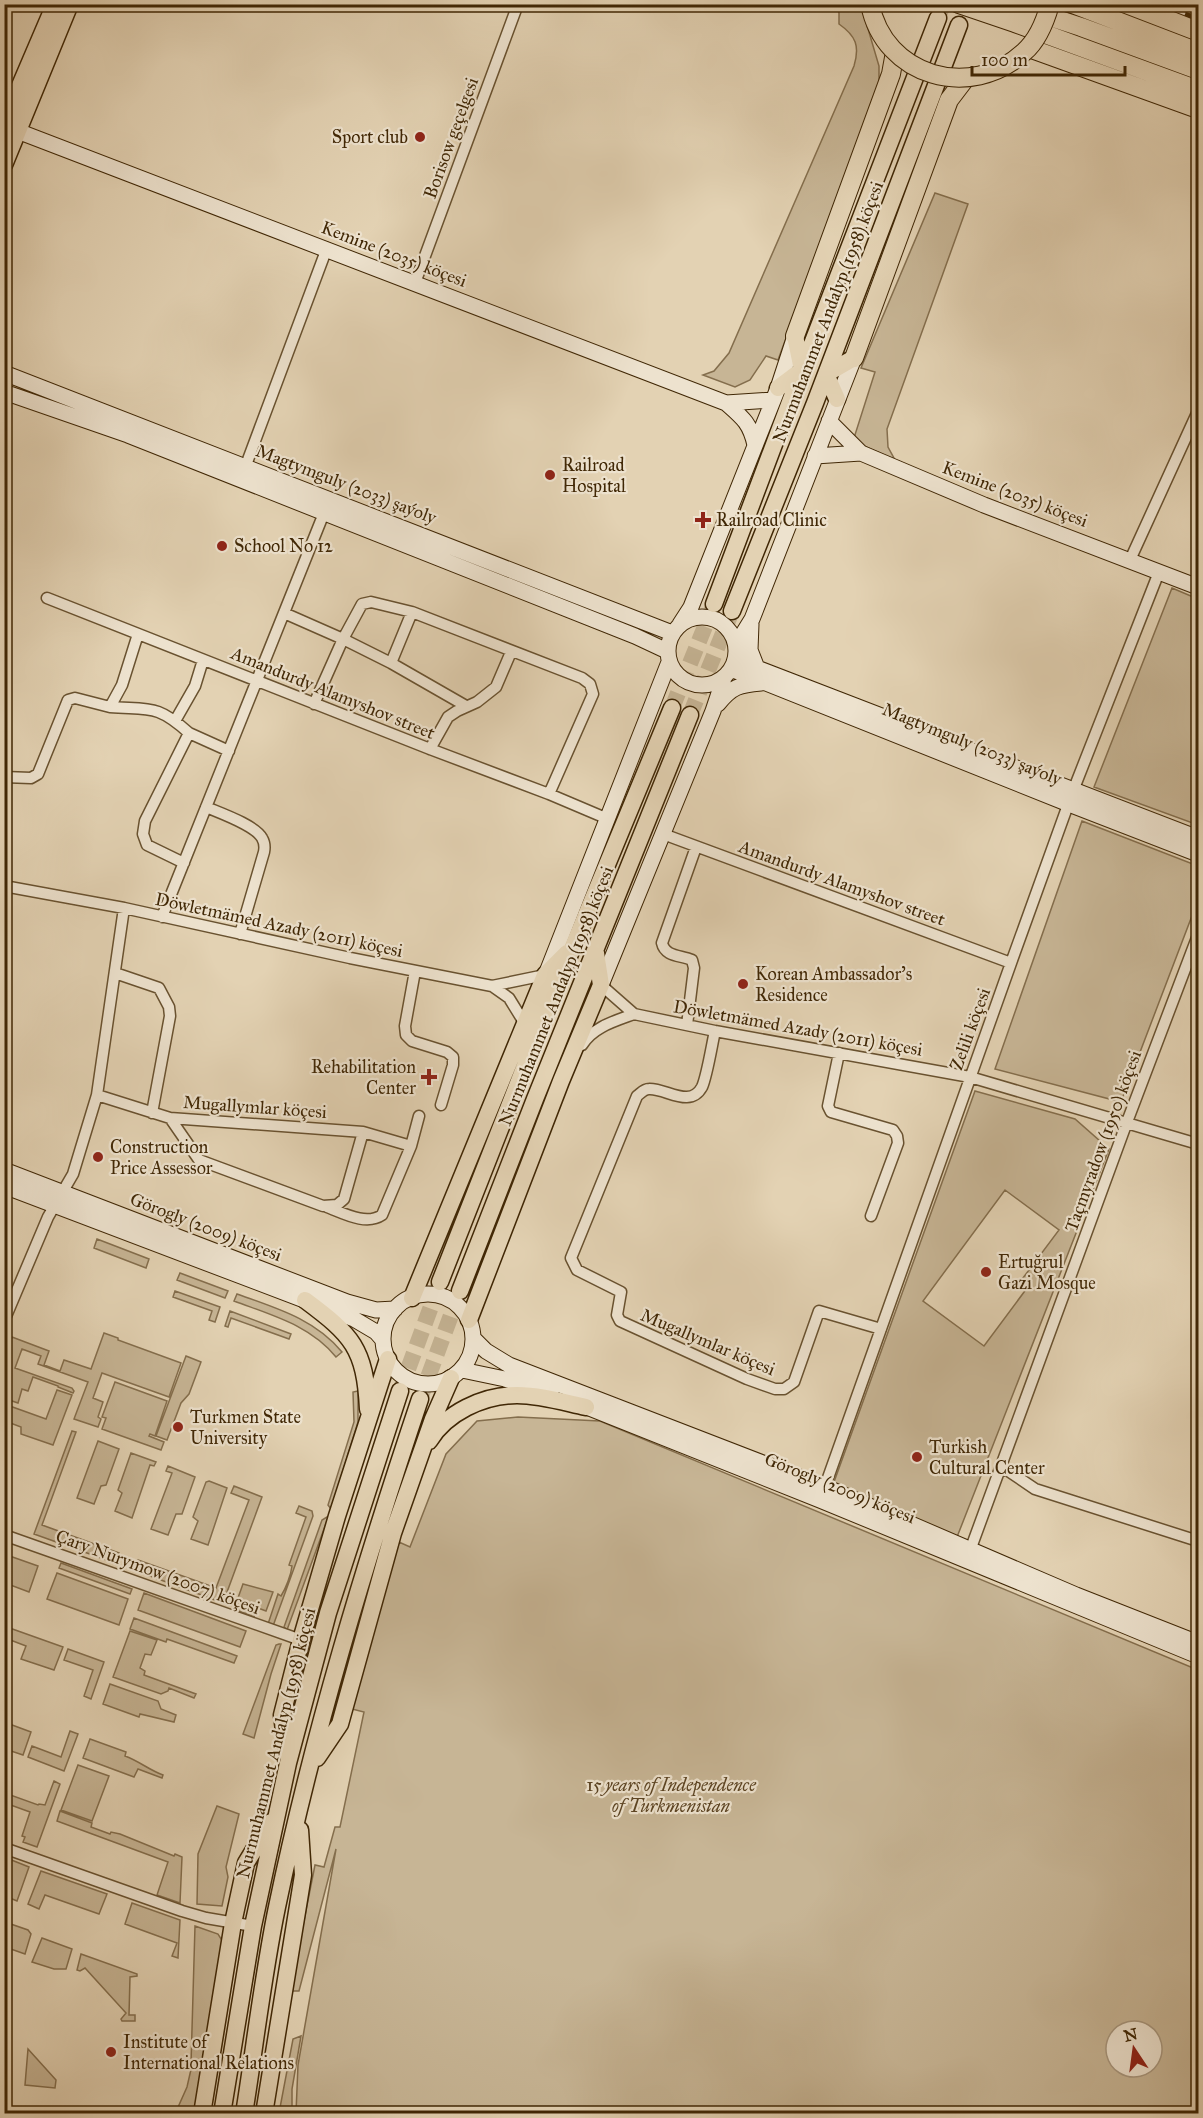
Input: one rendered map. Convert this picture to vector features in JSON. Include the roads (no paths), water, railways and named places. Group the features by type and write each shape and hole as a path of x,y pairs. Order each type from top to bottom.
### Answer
{"highway":[{"path":"870,4 881,34 895,52 914,67 936,76 965,79 987,74 1011,63 1029,48 1042,28 1050,4"},
{"path":"959,4 1198,90"},
{"path":"1011,4 1082,27 1198,70"},
{"path":"1073,4 1198,52"},
{"path":"1029,48 1198,109"},
{"path":"795,336 891,74 895,52"},
{"path":"854,358 949,100 965,79"}],"main road":[{"path":"4,165 9,127 55,4"},
{"path":"9,127 70,4"},
{"name":"Nurmuhammet Andalyp (1958) köçesi","path":"714,604 938,18"},
{"name":"Nurmuhammet Andalyp (1958) köçesi","path":"732,611 826,374 959,25"},
{"name":"Kemine (2035) köçesi","path":"9,127 726,403 775,394"},
{"path":"775,394 802,369 795,336"},
{"path":"412,1298 608,819 661,685 676,628 691,607 775,394 795,336"},
{"path":"837,399 826,374 854,358"},
{"path":"469,1320 561,1081 732,662 752,619 854,358"},
{"name":"Magtymguly (2033) şaýoly","path":"4,373 243,473 640,629 668,656"},
{"name":"Magtymguly (2033) şaýoly","path":"4,392 243,473 324,513 640,629 676,628"},
{"name":"Nurmuhammet Andalyp (1958) köçesi","path":"726,403 749,425 755,445"},
{"path":"829,421 861,453"},
{"name":"Kemine (2035) köçesi","path":"814,456 861,453 984,505 1198,587"},
{"path":"661,685 657,653 640,629 672,620 691,607"},
{"path":"668,656 674,672 692,684 714,683 732,662 732,634 724,625 702,616 691,618 676,628"},
{"path":"752,619 750,650 757,668"},
{"name":"Magtymguly (2033) şaýoly","path":"732,662 766,682 1071,798 1198,838"},
{"name":"Magtymguly (2033) şaýoly","path":"732,662 757,668 1071,798 1198,854"},
{"path":"713,711 728,691 741,685 766,682"},
{"name":"Nurmuhammet Andalyp (1958) köçesi","path":"440,1282 550,1002 672,708"},
{"name":"Nurmuhammet Andalyp (1958) köçesi","path":"460,1291 690,715"},
{"path":"545,975 576,944"},
{"path":"596,950 601,985"},
{"path":"518,1083 525,1024"},
{"path":"535,1099 561,1081"},
{"name":"Görogly (2009) köçesi","path":"4,1170 58,1198 354,1319 376,1332 383,1340"},
{"name":"Görogly (2009) köçesi","path":"4,1186 58,1198 346,1302 376,1310 395,1309"},
{"path":"310,1769 340,1724 390,1542 419,1458 433,1419 456,1374 469,1359 474,1339 469,1320 456,1304 445,1298 425,1294 412,1298 395,1309 385,1326 383,1340 388,1359 400,1375 419,1383 432,1384 456,1374"},
{"path":"305,1300 343,1329 357,1351 367,1388 366,1431"},
{"name":"Görogly (2009) köçesi","path":"474,1339 486,1351 509,1365 823,1494 1198,1656"},
{"path":"288,1763 282,1715 301,1640 388,1359"},
{"name":"Görogly (2009) köçesi","path":"456,1374 505,1379 823,1494"},
{"name":"Nurmuhammet Andalyp (1958) köçesi","path":"222,2114 253,1926 288,1763 331,1602 400,1391"},
{"path":"419,1458 435,1431 450,1418 467,1407 491,1398 515,1395 586,1407"},
{"path":"244,2114 273,1926 298,1814 331,1684 369,1550 420,1399"},
{"name":"Görogly (2009) köçesi","path":"968,1556 1198,1643"},
{"path":"202,2114 233,1923 246,1863 278,1811"},
{"path":"264,2114 303,1875 298,1814"}],"street":[{"name":"Borisow geçelgesi","path":"415,283 518,4"},
{"path":"243,473 327,248"},
{"path":"1130,560 1198,411"},
{"path":"162,917 324,513"},
{"name":"Zelili köçesi","path":"823,1494 1071,798 1159,572"},
{"name":"Amandurdy Alamyshov street","path":"47,598 608,819"},
{"path":"314,704 343,639 362,604 371,602 412,612 582,678 590,684 593,694 549,794"},
{"path":"391,663 412,612"},
{"path":"284,613 391,663 466,706"},
{"path":"110,707 125,676 138,634"},
{"path":"430,749 448,717 477,702 496,687 511,652"},
{"path":"175,721 195,686 204,660"},
{"path":"4,777 31,778 38,774 68,700 75,698 110,707 148,708 175,721 189,733 229,751"},
{"path":"184,863 147,845 142,834 145,821 189,733"},
{"path":"206,807 253,829 262,836 265,844 240,934"},
{"name":"Amandurdy Alamyshov street","path":"663,834 1011,963"},
{"path":"687,1025 694,968 692,960 667,953 662,943 696,847"},
{"name":"Döwletmämed Azady (2011) köçesi","path":"4,886 124,908 492,987 545,975"},
{"path":"4,1321 48,1217 72,1174 97,1095 124,908"},
{"name":"Taçmyradow (1950) köçesi","path":"968,1556 1198,935"},
{"path":"415,971 405,1026 406,1035 412,1041 447,1052 453,1057 453,1065 441,1105"},
{"path":"114,973 159,988 170,1007 152,1113"},
{"name":"Döwletmämed Azady (2011) köçesi","path":"601,985 634,1014 970,1077 1198,1144"},
{"name":"Nurmuhammet Andalyp (1958) köçesi","path":"492,987 508,998 525,1024"},
{"path":"561,1081 587,1037 602,1026 634,1014"},
{"name":"Mugallymlar köçesi","path":"715,1031 701,1088 692,1096 681,1097 650,1089 637,1096 571,1258 573,1264 577,1270 621,1292 617,1315 620,1321 747,1379 776,1389 784,1389 794,1382 819,1311 881,1329"},
{"path":"839,1053 828,1106 831,1112 893,1130 897,1136 898,1143 872,1216"},
{"name":"Mugallymlar köçesi","path":"97,1095 170,1118 363,1132 411,1146"},
{"path":"170,1118 198,1160 368,1221 376,1220 382,1215 411,1146 419,1116"},
{"path":"323,1206 337,1205 344,1199 363,1132"},
{"path":"1001,1466 1035,1489 1198,1541"},
{"name":"Çary Nurymow (2007) köçesi","path":"4,1535 301,1640"},
{"path":"4,1848 182,1911 253,1926"}],"tunnel":[{"path":"938,18 943,4"},
{"path":"672,708 714,604"},
{"path":"690,715 732,611"},
{"path":"400,1391 440,1282"},
{"path":"420,1399 460,1291"}],"railway":[{"path":"1160,4 1198,19"}],"place":[{"name":"Sport club","path":"420,137"},
{"name":"Railroad Hospital","path":"550,475"},
{"name":"Railroad Clinic","path":"703,520"},
{"name":"School No 12","path":"222,546"},
{"name":"Korean Ambassador's Residence","path":"743,984"},
{"name":"Rehabilitation Center","path":"429,1077"},
{"name":"Construction Price Assessor","path":"98,1157"},
{"name":"Ertuğrul Gazi Mosque","path":"986,1272"},
{"name":"Turkmen State University","path":"178,1427"},
{"name":"Turkish Cultural Center","path":"917,1457"},
{"name":"Institute of International Relations","path":"111,2052"}],"park label":[{"name":"15 years of Independence of Turkmenistan","path":"671,1795"}]}
